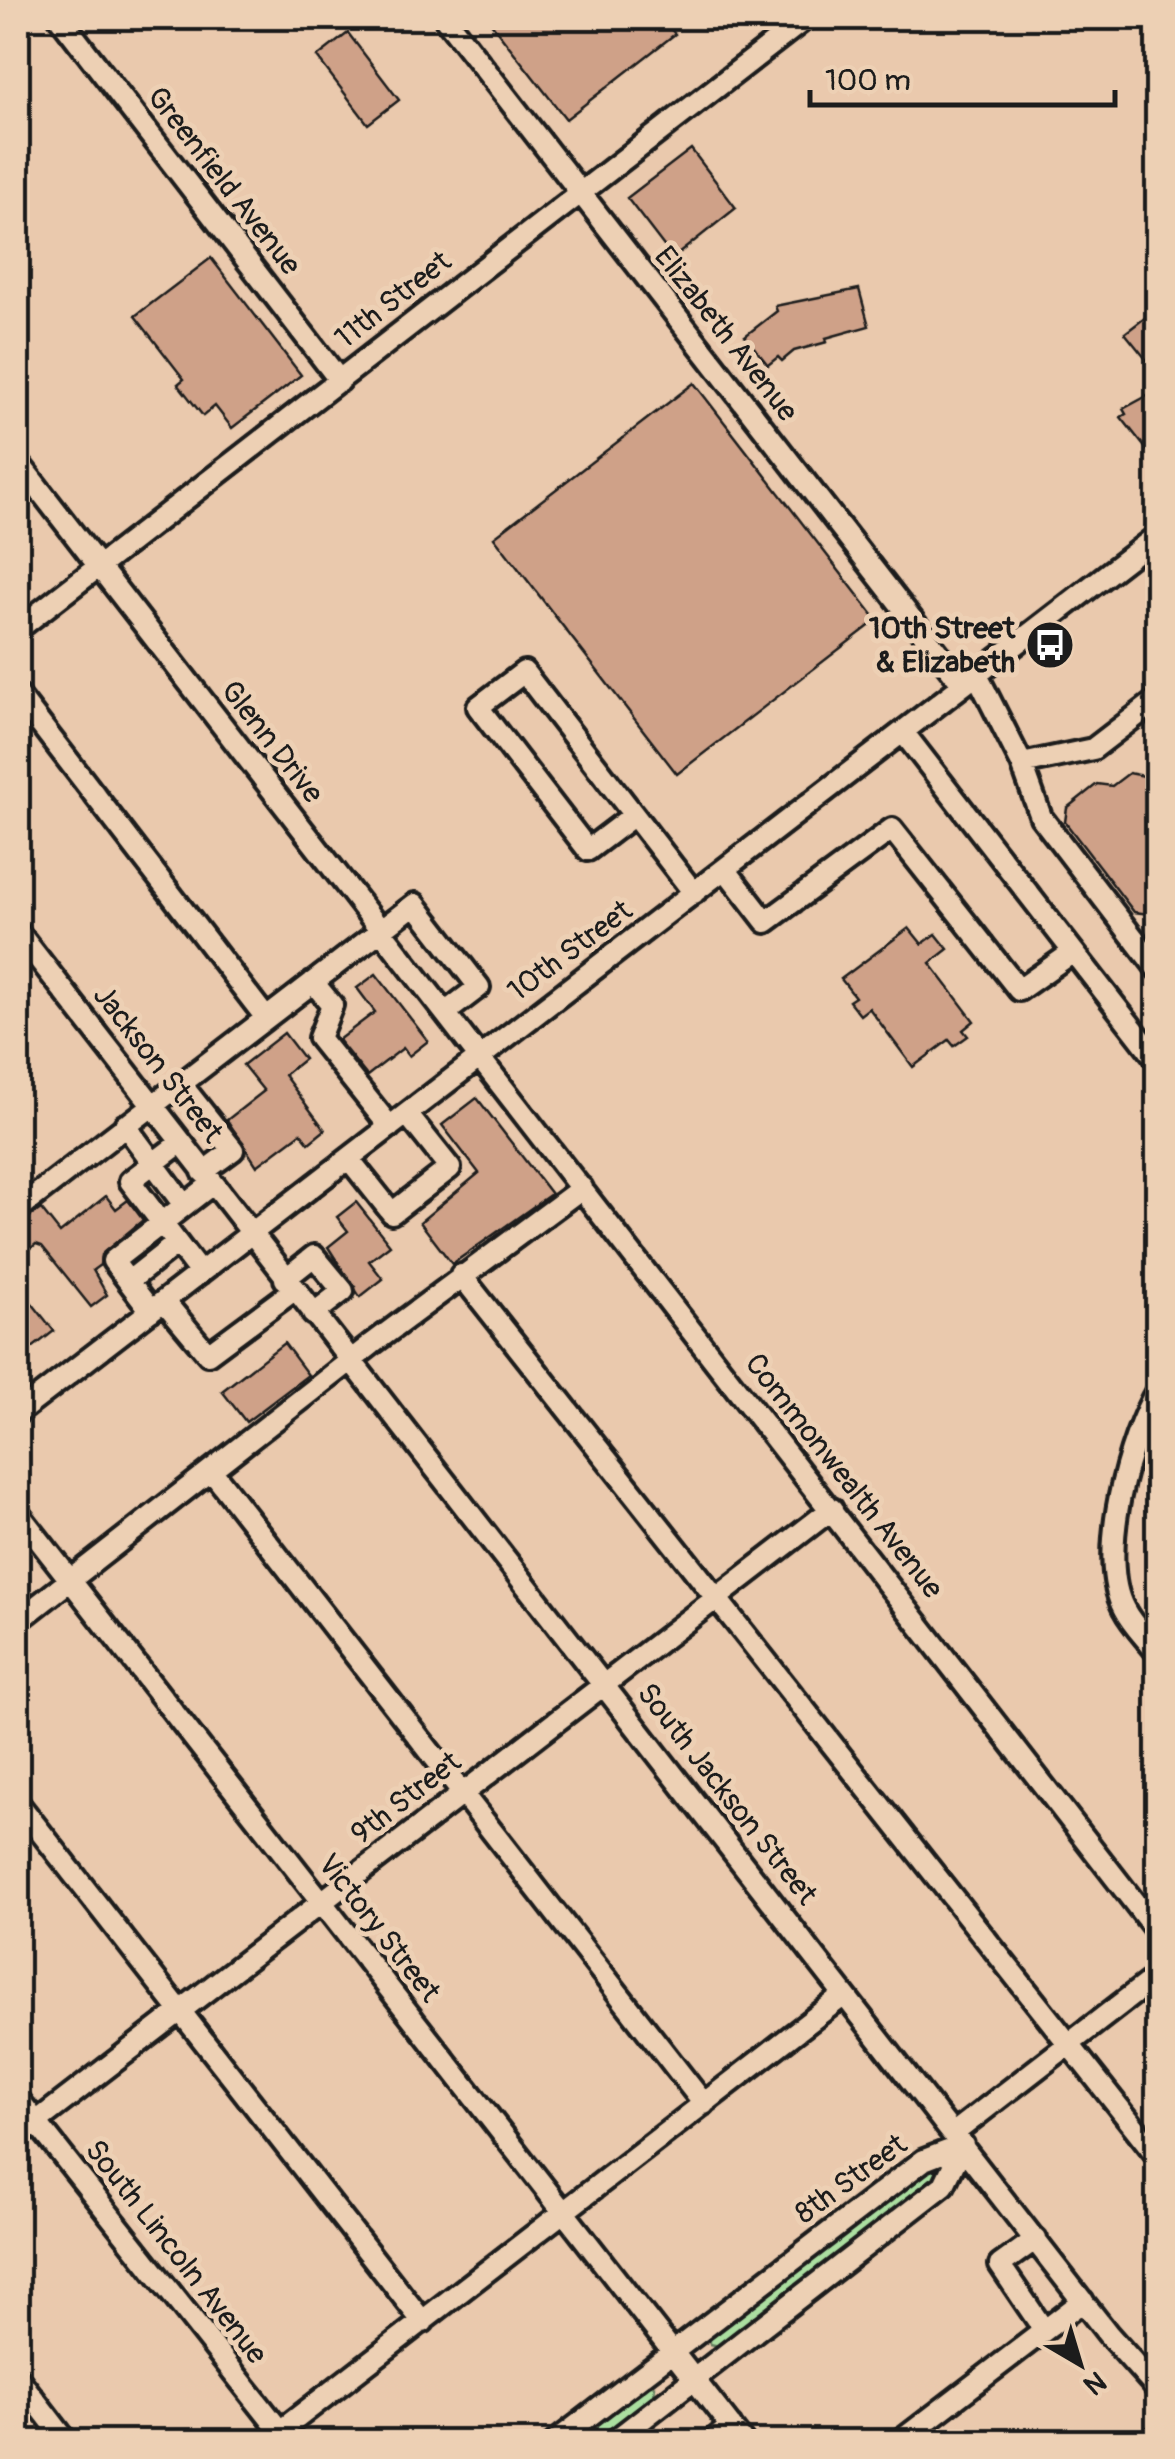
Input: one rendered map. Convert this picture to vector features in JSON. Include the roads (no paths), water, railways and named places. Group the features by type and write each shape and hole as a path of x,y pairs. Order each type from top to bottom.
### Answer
{"street":[{"name":"Greenfield Avenue","path":"60,18 340,381"},
{"name":"Elizabeth Avenue","path":"444,18 577,194 970,680 1022,764 1040,817 1158,970"},
{"name":"11th Street","path":"18,630 806,18"},
{"name":"Glenn Drive","path":"18,462 480,1058"},
{"name":"10th Street","path":"19,1410 1157,537"},
{"path":"634,815 588,850 478,708 524,672 634,815 694,894"},
{"path":"18,695 266,1018"},
{"path":"1022,764 1093,749 1158,699"},
{"path":"903,732 1158,1061"},
{"path":"725,870 766,922 892,830 1019,990 1073,952"},
{"path":"18,1210 416,904 479,988 445,1013"},
{"name":"Jackson Street","path":"18,932 251,1234"},
{"path":"313,982 332,1005 320,1038 450,1168 392,1213 348,1159"},
{"name":"Commonwealth Avenue","path":"480,1058 1158,1934"},
{"path":"180,1083 233,1150 184,1206 113,1261 129,1281 208,1354 290,1284 314,1256 342,1291 313,1314"},
{"path":"125,1126 184,1206"},
{"path":"180,1143 130,1181 200,1273"},
{"path":"18,1621 462,1275 582,1188"},
{"name":"South Jackson Street","path":"251,1234 1083,2300 1158,2390"},
{"path":"129,1281 177,1243"},
{"path":"462,1275 1158,2157"},
{"path":"1158,1388 1132,1444 1115,1538 1116,1584 1124,1609 1158,1654"},
{"path":"211,1470 704,2104"},
{"name":"9th Street","path":"18,2136 832,1510"},
{"name":"Victory Street","path":"18,1513 737,2434"},
{"path":"18,1804 423,2322"},
{"name":"8th Street","path":"555,2442 924,2160 959,2139 1068,2044 1158,1975"},
{"path":"278,2438 844,1995"},
{"name":"South Lincoln Avenue","path":"18,2100 278,2438"},
{"name":"8th Street","path":"613,2442 944,2185 959,2139"},
{"path":"1036,2240 1000,2264 1044,2330"},
{"path":"899,2442 1083,2300"},
{"path":"18,2378 68,2442"},
{"path":"711,2442 737,2434"},
{"path":"1149,2442 1158,2435"}],"place":[{"name":"10th Street & Elizabeth","path":"1050,645"}]}
